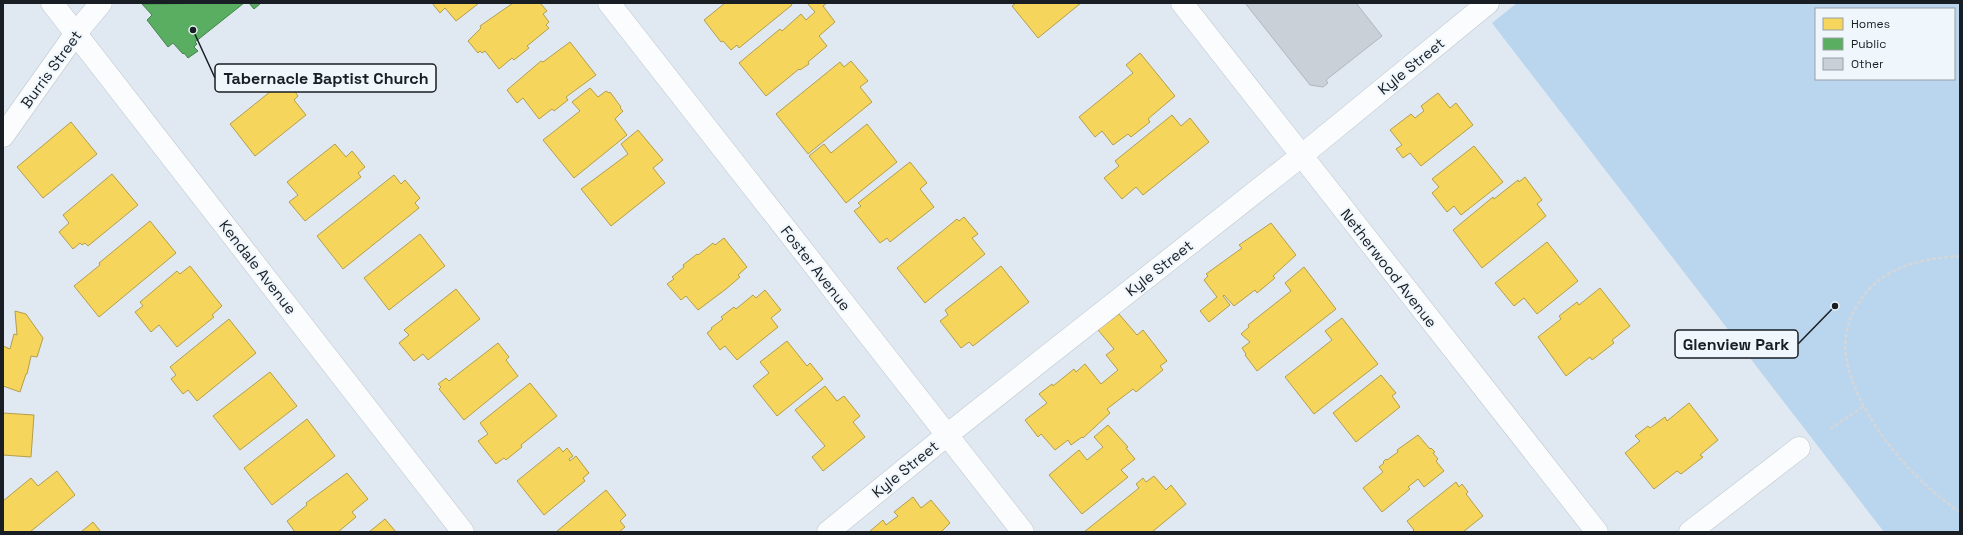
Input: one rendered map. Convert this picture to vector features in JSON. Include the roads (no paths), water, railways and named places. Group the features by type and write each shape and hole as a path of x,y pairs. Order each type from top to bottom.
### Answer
{"street":[{"name":"Kendale Avenue","path":"52,3 463,532"},
{"name":"Burris Street","path":"3,136 76,33 101,3"},
{"name":"Foster Avenue","path":"609,3 1023,532"},
{"name":"Netherwood Avenue","path":"1182,3 1597,532"},
{"name":"Kyle Street","path":"828,532 946,435 1301,156 1488,3"},
{"path":"1690,532 1799,448"}],"place":[{"name":"Tabernacle Baptist Church","path":"193,30"},
{"name":"Glenview Park","path":"1835,306"}]}
